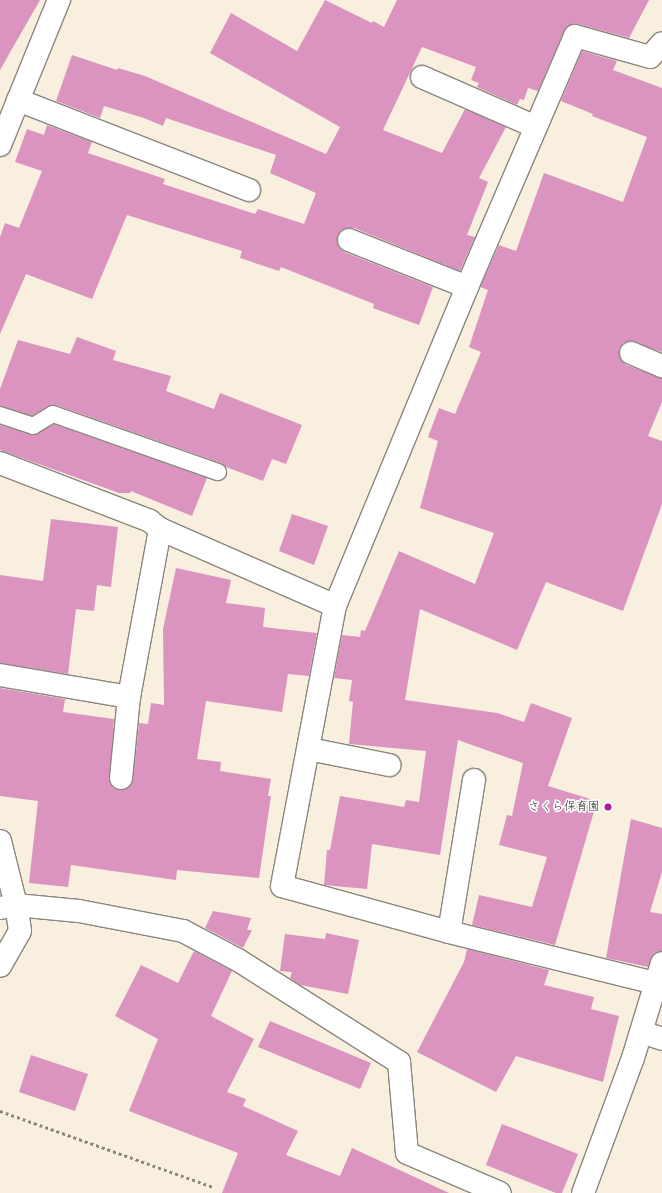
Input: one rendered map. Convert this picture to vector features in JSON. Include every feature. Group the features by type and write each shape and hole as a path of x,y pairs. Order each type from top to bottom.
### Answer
{"street":[{"path":"0,145 59,0"},
{"path":"655,983 448,932 282,886 335,606 467,286 575,36 650,57 662,43"},
{"path":"422,77 536,127"},
{"path":"18,100 249,190"},
{"path":"349,240 467,286"},
{"path":"631,354 662,366"},
{"path":"0,463 150,521 160,529 335,606"},
{"path":"121,778 129,697 160,529"},
{"path":"0,675 129,697"},
{"path":"309,749 388,765"},
{"path":"448,932 474,780"},
{"path":"0,841 8,907 20,931 0,966"},
{"path":"8,907 79,911 183,931 238,960 399,1062 407,1153 500,1193"},
{"path":"583,1193 641,1032 662,963"},
{"path":"641,1032 662,1039"}],"lane":[{"path":"0,415 33,426 53,414 218,472"}],"path":[{"path":"0,1111 213,1187"}],"building":[{"path":"0,0 40,0 0,70"},
{"path":"325,0 372,23 373,21 384,27 397,0 649,0 629,38 578,24 567,26 538,91 528,88 524,100 520,99 517,105 477,87 479,83 471,80 476,67 422,47 383,130 442,153 465,109 506,127 479,178 488,182 467,235 475,237 460,271 354,228 341,230 338,235 337,242 339,248 344,252 433,287 419,325 373,308 374,304 281,267 279,271 240,258 242,251 127,215 92,299 26,274 0,334 0,237 5,223 19,228 42,171 15,162 27,129 44,135 47,125 92,142 88,153 165,179 163,184 255,214 258,209 304,224 316,193 270,173 276,155 166,118 163,126 144,118 104,106 100,118 56,101 72,55 117,70 118,68 145,76 326,154 340,127 210,53 231,13 297,51"},
{"path":"582,51 617,61 613,70 662,88 662,352 630,341 623,343 619,349 619,354 621,360 626,365 662,378 662,402 648,436 662,441 662,504 623,611 546,582 517,650 420,609 405,700 497,713 524,722 531,703 572,718 548,786 597,801 555,945 472,925 479,895 532,907 547,857 499,845 507,815 512,816 523,763 458,740 440,855 372,844 367,889 324,885 327,850 330,850 340,796 404,807 406,800 419,802 426,751 349,744 353,702 349,701 352,680 334,678 342,635 360,637 361,630 365,631 399,551 475,584 494,533 420,508 438,441 428,437 439,408 455,414 481,352 469,347 488,290 480,287 499,245 516,251 544,173 623,202 647,137 592,116 593,114 561,101"},
{"path":"77,337 116,351 113,360 171,376 166,391 214,409 220,393 302,425 286,464 272,459 263,481 226,467 221,463 56,405 48,406 32,416 0,406 0,389 18,340 70,354"},
{"path":"54,424 207,478 192,516 131,491 130,493 119,493 0,450 0,425 34,435"},
{"path":"292,514 328,526 314,565 279,551"},
{"path":"51,519 118,527 111,587 97,585 94,611 76,609 68,674 0,663 0,575 43,581"},
{"path":"176,568 231,580 226,603 265,608 263,627 317,633 309,676 288,674 282,712 206,701 197,759 221,762 220,771 271,779 268,796 271,796 259,878 177,870 176,880 71,865 68,887 29,883 38,801 0,796 0,688 65,699 63,712 114,719 110,783 113,788 119,790 126,789 131,785 133,779 139,723 148,724 151,703 164,705 163,629"},
{"path":"631,819 662,828 662,872 650,912 662,914 662,951 653,954 648,967 606,958"},
{"path":"213,911 251,918 247,930 252,930 243,948 205,928"},
{"path":"326,933 359,940 348,994 300,985 290,978 292,972 280,971 285,934 325,939"},
{"path":"467,949 549,970 544,985 594,997 591,1009 619,1016 603,1082 516,1056 496,1092 417,1052 464,962"},
{"path":"194,951 232,971 211,1016 254,1039 227,1092 246,1099 243,1106 298,1131 286,1155 340,1176 352,1148 449,1193 222,1193 238,1153 129,1111 158,1039 115,1016 141,965 178,983"},
{"path":"270,1021 371,1063 360,1089 258,1047"},
{"path":"31,1055 88,1074 75,1111 19,1092"},
{"path":"502,1124 578,1154 562,1193 556,1193 486,1165"}],"place":[{"name":"さくら保育園","path":"608,807"}]}
